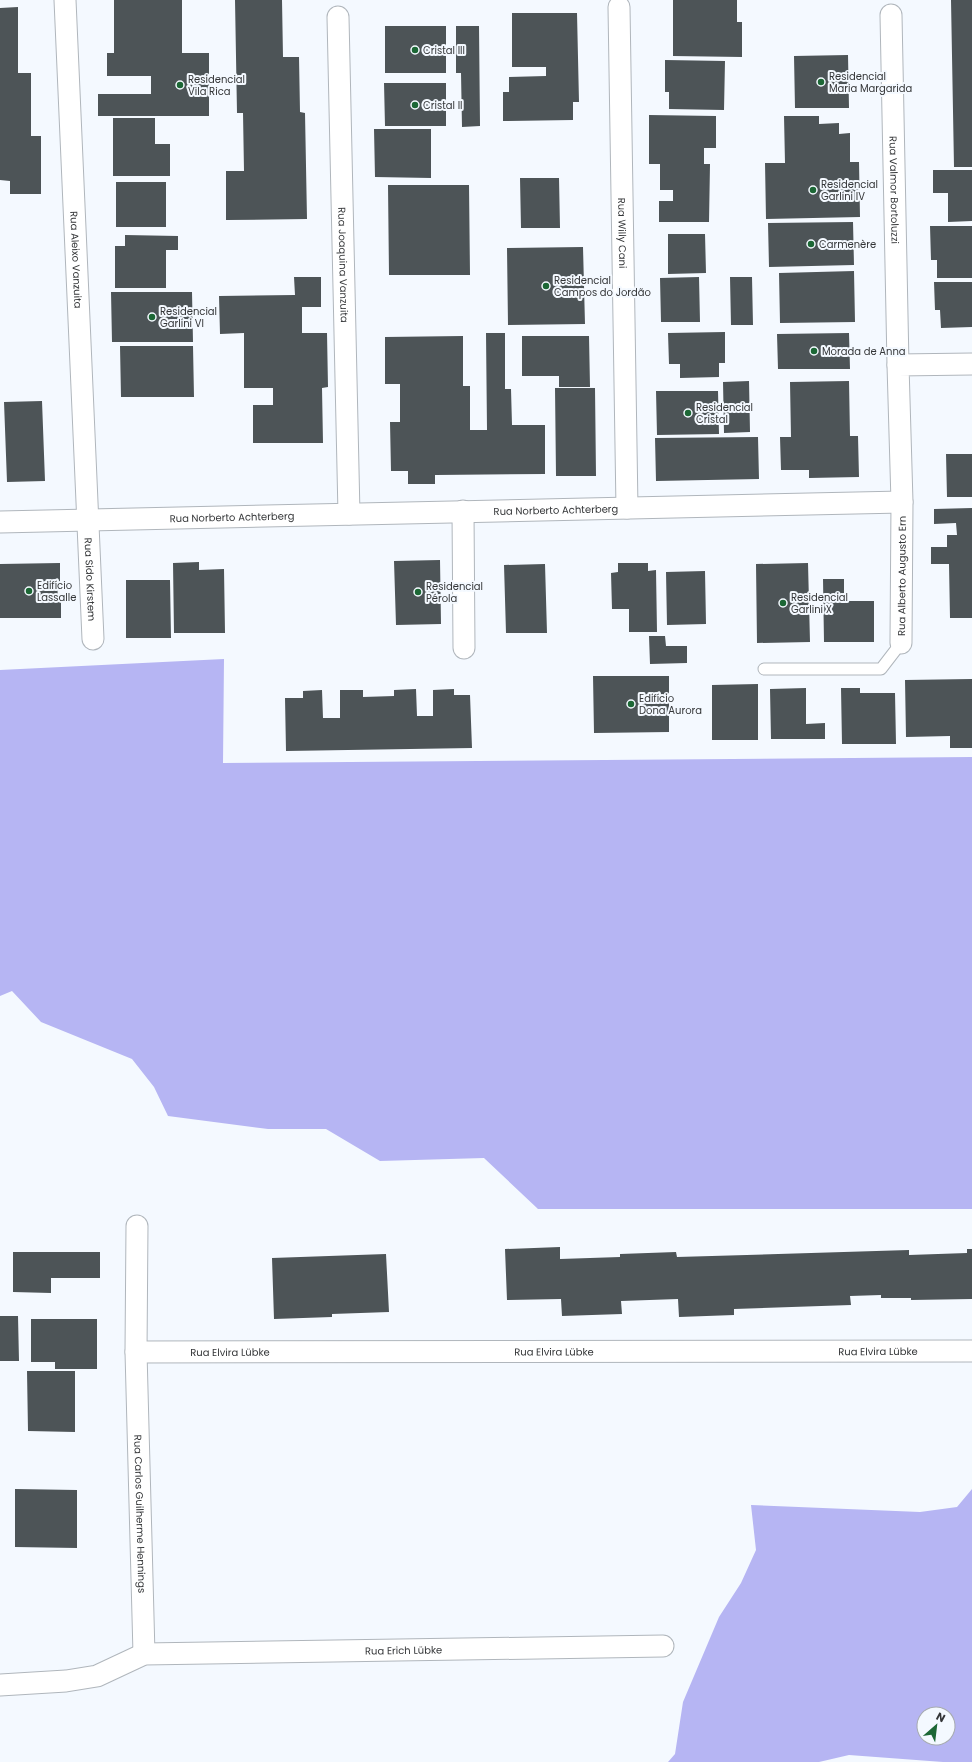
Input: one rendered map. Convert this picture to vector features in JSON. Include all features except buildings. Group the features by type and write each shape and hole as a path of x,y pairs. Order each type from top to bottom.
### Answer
{"street":[{"name":"Rua Aleixo Vanzuita","path":"65,0 88,520"},
{"name":"Rua Willy Cani","path":"619,6 627,508"},
{"name":"Rua Valmor Bortoluzzi","path":"891,15 898,365"},
{"name":"Rua Joaquina Vanzuita","path":"338,16 349,514"},
{"path":"902,502 898,365 972,364"},
{"name":"Rua Norberto Achterberg","path":"0,522 902,502"},
{"name":"Rua Alberto Augusto Ern","path":"901,643 902,502"},
{"path":"463,511 464,648"},
{"name":"Rua Sido Kirstem","path":"88,520 93,639"},
{"name":"Rua Carlos Guilherme Hennings","path":"137,1226 136,1352 144,1654"},
{"name":"Rua Elvira Lübke","path":"136,1352 972,1351"},
{"name":"Rua Erich Lübke","path":"144,1654 663,1646"},
{"path":"0,1685 66,1681 97,1676 144,1654"}],"lane":[{"name":"Rua Alberto Augusto Ern","path":"764,669 882,669 901,643"}],"shaded area":[{"path":"224,659 223,763 972,757 972,1209 538,1209 484,1158 380,1161 326,1129 268,1129 168,1116 154,1087 132,1059 41,1022 12,991 0,996 0,670"},
{"path":"972,1489 972,1762 943,1762 849,1755 819,1762 668,1762 675,1754 683,1702 719,1617 741,1583 756,1550 751,1505 920,1512 957,1507"}],"place":[{"name":"Cristal III","path":"415,50"},
{"name":"Residencial Maria Margarida","path":"821,82"},
{"name":"Residencial Vila Rica","path":"180,85"},
{"name":"Cristal II","path":"415,105"},
{"name":"Residencial Garlini IV","path":"813,190"},
{"name":"Carmenère","path":"811,244"},
{"name":"Residencial Campos do Jordão","path":"546,286"},
{"name":"Residencial Garlini VI","path":"152,317"},
{"name":"Morada de Anna","path":"814,351"},
{"name":"Residencial Cristal","path":"688,413"},
{"name":"Edifício Lassalle","path":"29,591"},
{"name":"Residencial Pérola","path":"418,592"},
{"name":"Residencial Garlini X","path":"783,603"},
{"name":"Edifício Dona Aurora","path":"631,704"}]}
